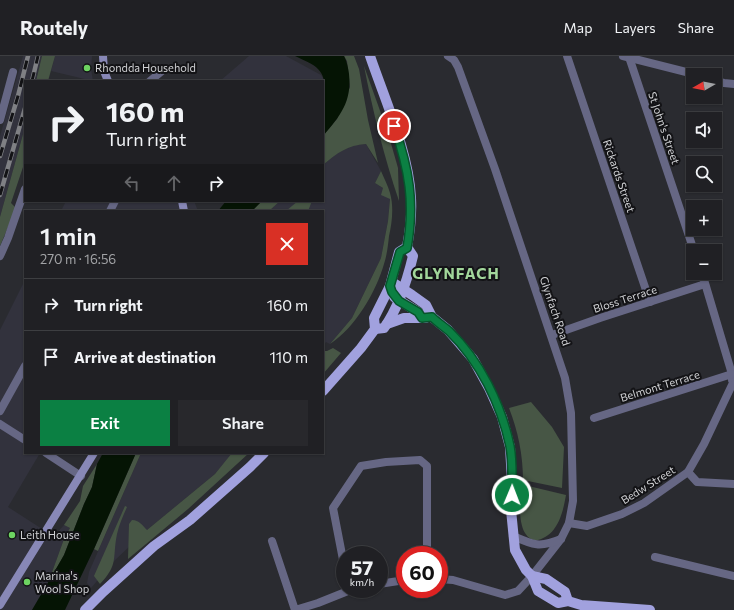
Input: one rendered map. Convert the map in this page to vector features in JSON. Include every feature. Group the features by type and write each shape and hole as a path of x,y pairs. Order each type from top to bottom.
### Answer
{"main road":[{"path":"103,56 104,71 108,80"},
{"path":"370,56 404,154 411,197 411,226 407,248 413,256 410,273 399,301 384,328 375,329"},
{"path":"324,390 361,348 375,329 374,318 391,284 400,252 407,248"},
{"path":"391,284 426,305 427,318"},
{"path":"391,284 392,292 399,301 448,330 473,359 489,388 502,417 510,447 512,481 511,510 515,550 526,570 532,576 538,591 544,596 558,603 568,601 581,605 650,610"},
{"path":"387,324 404,318 427,318"},
{"path":"0,605 93,454"},
{"path":"85,610 102,592 154,546 190,520 263,454"},
{"path":"532,576 546,579 565,592 568,601"}],"street":[{"name":"Glynfach Road","path":"448,56 454,60 458,67 495,169 552,335 565,378 571,414 574,493 569,523 561,539 532,576 518,591 505,595 448,580"},
{"name":"Rickards Street","path":"567,56 650,302"},
{"path":"626,57 652,59 686,71"},
{"name":"St John's Street","path":"626,57 692,244"},
{"path":"151,80 162,71"},
{"path":"0,120 13,72"},
{"path":"722,82 734,84"},
{"path":"0,256 24,192"},
{"path":"704,280 732,374 733,385"},
{"name":"Bloss Terrace","path":"552,335 705,284"},
{"path":"0,411 24,368"},
{"name":"Belmont Terrace","path":"594,418 732,374"},
{"name":"Bedw Street","path":"569,523 587,526 622,514 644,503 688,472 704,444 733,385"},
{"path":"0,424 24,439"},
{"path":"48,454 81,476"},
{"path":"340,546 333,508 361,466 386,462 420,460 427,466 427,546"},
{"path":"688,472 697,482 734,484"},
{"path":"513,536 533,544 544,544 561,539"},
{"path":"272,541 295,610 318,603 336,595"},
{"path":"655,557 734,576"}],"shaded area":[{"path":"23,56 42,56 36,80 24,80 24,131 0,217 0,136"},
{"path":"42,56 55,56 48,80 36,80"},
{"path":"55,56 92,56 91,69 93,80 51,71"},
{"path":"249,56 286,56 321,75 324,80 221,80"},
{"path":"295,56 344,56 349,71 349,93 347,101 335,122 324,135 324,79 318,69"},
{"path":"344,56 354,56 359,69 368,120 378,163 366,144 343,150 324,164 324,135 337,119 350,87 347,61"},
{"path":"364,66 388,133 398,168 399,201 379,134"},
{"path":"24,131 24,164 11,203 16,208 0,246 0,217"},
{"path":"366,144 381,171 375,183 383,188 390,199 388,221 381,258 352,318 330,344 326,342 324,345 324,210 270,210 279,202 324,202 324,164 337,153 355,145"},
{"path":"381,171 390,193 392,209 391,226 385,261 376,286 356,319 348,329 330,344 352,318 381,258 388,221 390,199 381,195 383,188 375,183"},
{"path":"66,202 194,202 198,210 62,210"},
{"path":"225,202 261,202 253,210 219,210"},
{"path":"261,202 279,202 270,210 253,210"},
{"path":"297,202 312,202 308,210 287,210"},
{"path":"24,282 24,454 39,454 8,507 39,527 55,535 64,525 70,528 64,539 47,586 32,610 0,610 0,330"},
{"path":"333,348 341,353 324,373 324,351"},
{"path":"531,402 552,427 564,447 562,488 523,480 519,443 509,408"},
{"path":"41,454 50,454 45,457"},
{"path":"102,454 136,454 94,549 65,610 32,610 64,555 92,487 97,464"},
{"path":"136,454 141,454 98,551 94,549"},
{"path":"141,454 232,454 215,474 147,530 114,561 91,588 87,583 89,572"},
{"path":"231,454 248,454 188,509 128,559 129,524 132,520 139,522 147,530 215,474"},
{"path":"97,464 92,487 64,555 47,586 64,539 70,528 64,525 80,501 83,486"},
{"path":"520,484 566,495 561,515 555,528 545,537 538,540 532,540 526,535 521,523"},
{"path":"125,506 127,507 117,534 114,561 110,571 100,584 94,576"}],"railway":[{"path":"0,156 28,56"},
{"path":"32,80 38,56"},
{"path":"0,195 24,111"}],"place":[{"name":"Rhondda Household","path":"87,68"},
{"name":"Leith House","path":"12,535"},
{"name":"Marina's Wool Shop","path":"27,582"}],"district":[{"name":"GLYNFACH","path":"456,274"}],"route":[{"path":"394,126 404,154 411,197 411,226 407,248 400,252 390,286 395,297 399,301 418,312 422,318 432,317 448,330 473,359 489,388 502,417 510,447 512,495"}]}
